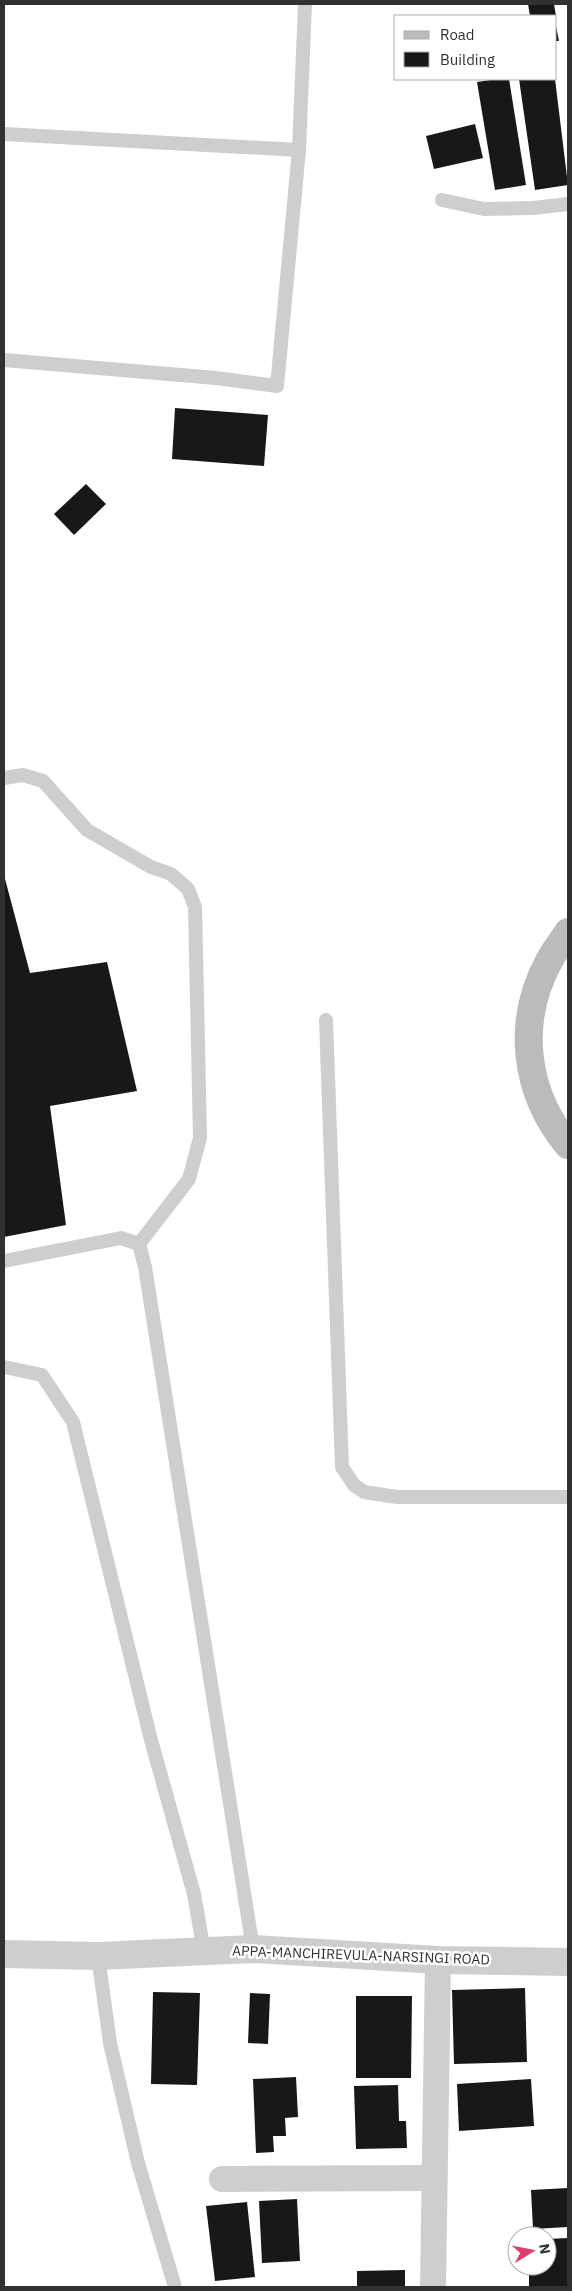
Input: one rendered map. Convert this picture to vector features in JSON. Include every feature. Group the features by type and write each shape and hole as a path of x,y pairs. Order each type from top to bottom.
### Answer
{"main road":[{"path":"568,932 549,961 534,995 527,1032 530,1069 540,1100 556,1131 568,1145"}],"street":[{"name":"APPA-MANCHIREVULA-NARSINGI ROAD","path":"4,1954 98,1956 253,1948 438,1960 568,1962"},
{"path":"433,2287 438,1960"},
{"path":"222,2179 434,2178"}],"lane":[{"path":"4,360 216,378 277,386 299,150 305,4"},
{"path":"4,134 299,150"},
{"path":"442,200 484,209 533,208 568,204"},
{"path":"4,778 23,775 43,781 87,830 151,867 172,874 188,889 195,907 200,1138 189,1179 139,1244"},
{"path":"326,1020 342,1467 354,1485 364,1492 372,1494 397,1496 568,1497"},
{"path":"4,1261 121,1238 139,1244"},
{"path":"139,1244 146,1267 253,1948"},
{"path":"4,1367 42,1375 72,1422 98,1520 151,1740 194,1894 204,1951"},
{"path":"98,1956 114,2061 138,2163 175,2287"}],"building":[{"path":"528,4 554,4 556,15 530,15"},
{"path":"509,80 526,185 495,190 477,82"},
{"path":"519,80 555,80 568,185 535,190"},
{"path":"475,124 483,158 434,169 426,136"},
{"path":"175,408 268,415 264,466 172,459"},
{"path":"86,484 106,504 74,535 54,514"},
{"path":"4,875 30,973 107,962 137,1091 50,1106 66,1225 4,1237"},
{"path":"525,1988 527,2062 454,2064 452,1990"},
{"path":"153,1992 200,1993 197,2085 151,2084"},
{"path":"250,1993 270,1994 268,2044 248,2043"},
{"path":"356,1996 412,1996 411,2078 356,2078"},
{"path":"296,2077 298,2117 285,2118 286,2136 273,2136 274,2152 256,2153 253,2079"},
{"path":"531,2079 534,2126 459,2131 457,2084"},
{"path":"398,2085 399,2121 406,2121 407,2148 356,2149 354,2086"},
{"path":"568,2188 568,2227 533,2226 531,2190"},
{"path":"297,2199 300,2261 262,2263 259,2201"},
{"path":"247,2202 255,2277 215,2281 206,2206"},
{"path":"568,2238 568,2287 529,2287 529,2276 557,2276 557,2239"},
{"path":"405,2270 405,2287 357,2287 357,2271"}]}
